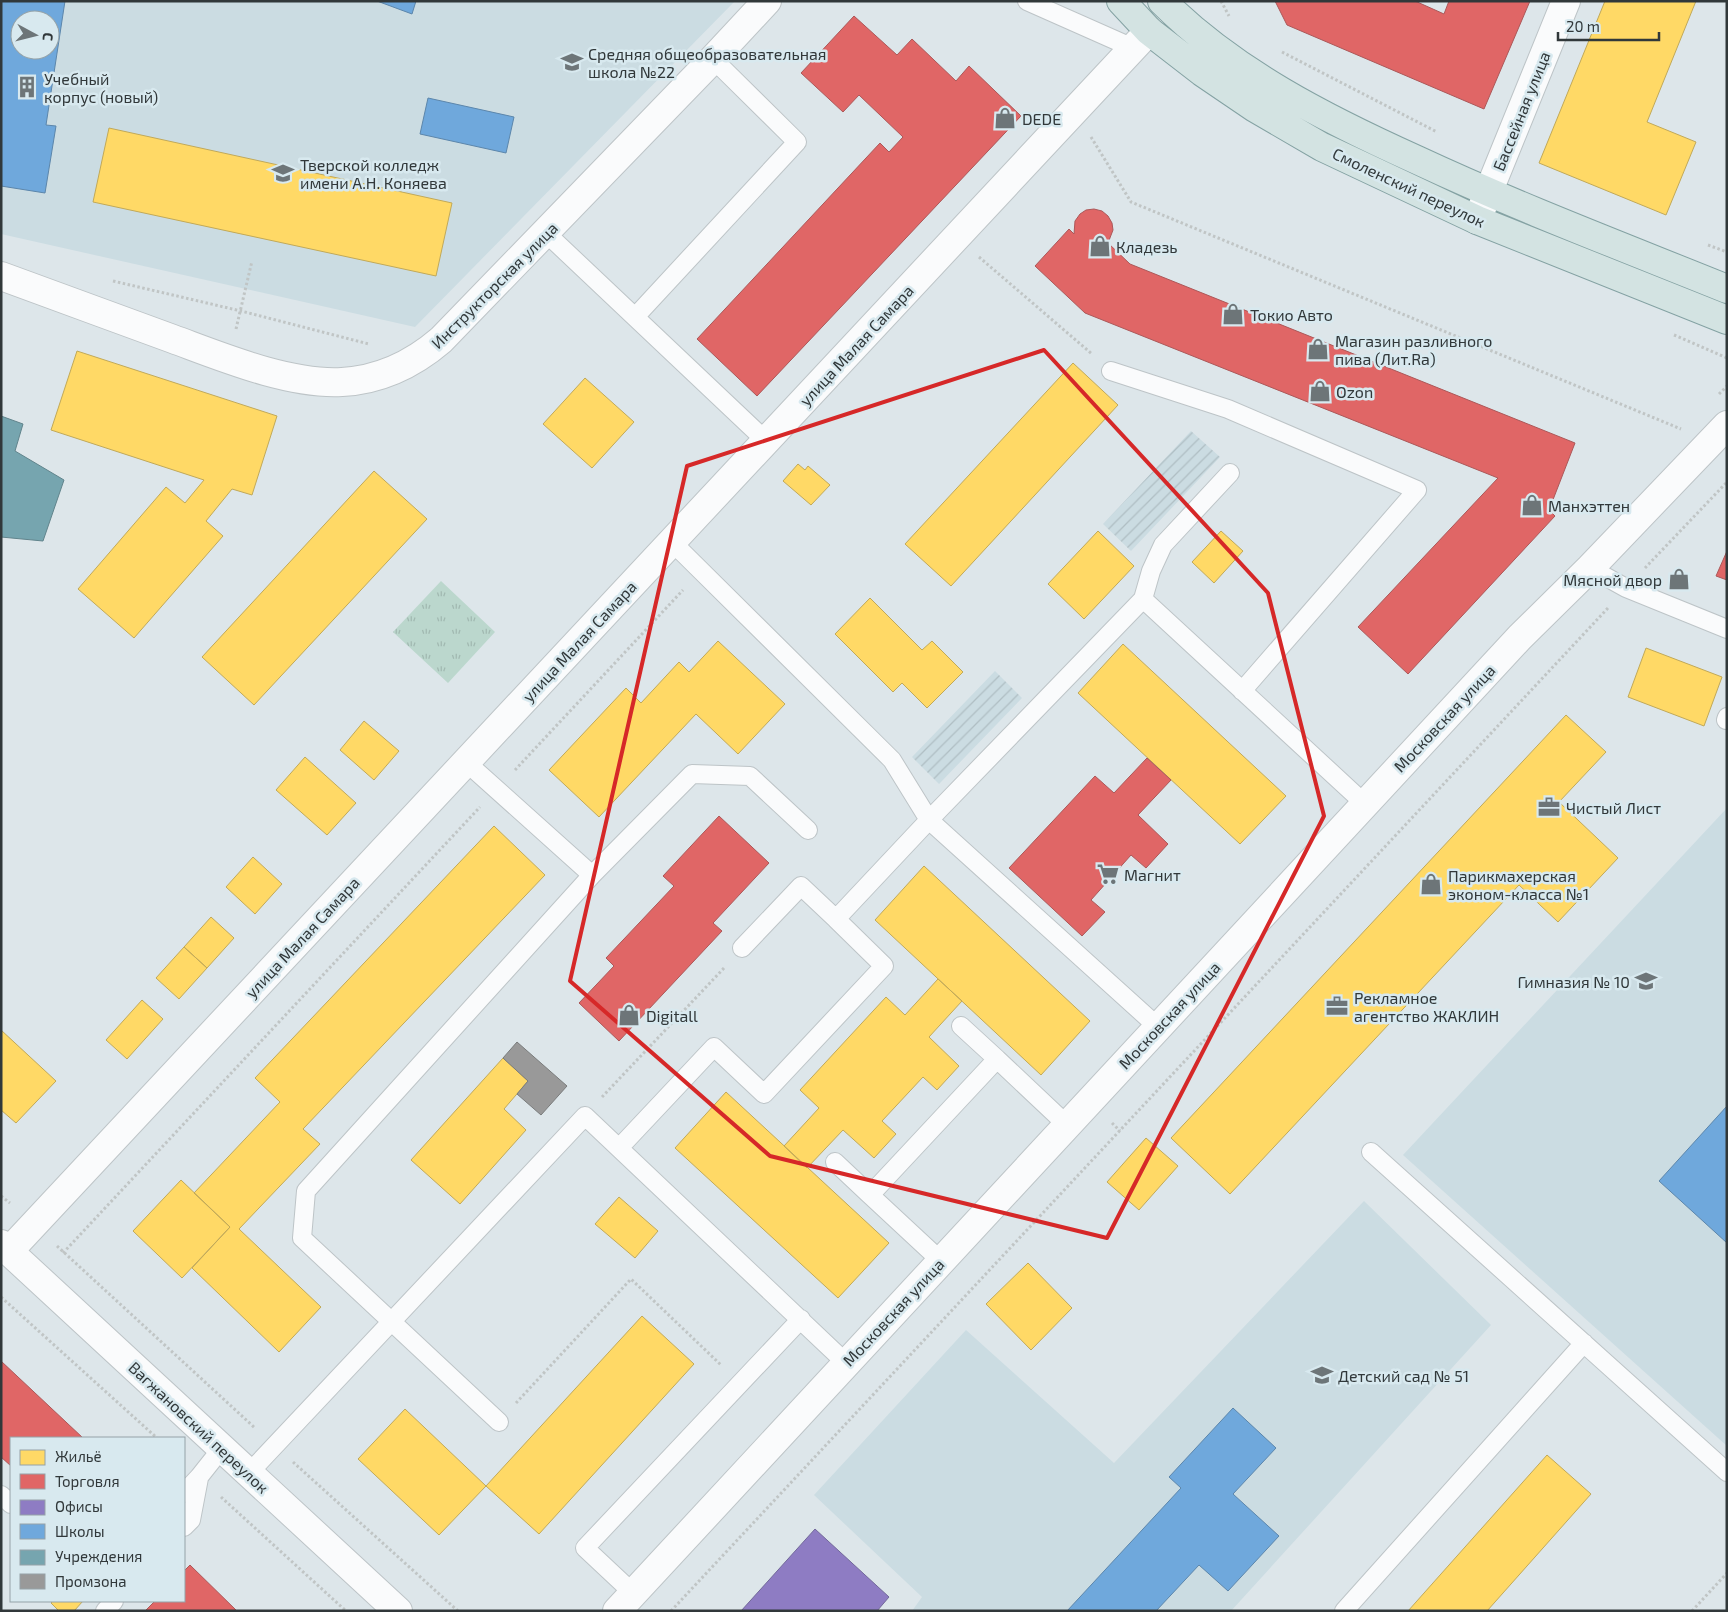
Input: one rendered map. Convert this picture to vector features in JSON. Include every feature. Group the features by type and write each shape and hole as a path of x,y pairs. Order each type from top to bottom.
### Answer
{"main road":[{"name":"Смоленский переулок","path":"1121,1 1141,39 1218,83 1300,135 1334,153 1478,220 1727,320"},
{"name":"Смоленский переулок","path":"1163,1 1180,19 1214,46 1261,78 1348,129 1488,193 1727,289"}],"street":[{"name":"Инструкторская улица","path":"1,276 228,360 297,378 343,382 366,379 388,373 416,359 448,333 767,1"},
{"name":"Бассейная улица","path":"1478,220 1566,1"},
{"name":"улица Малая Самара","path":"5,1247 33,1225 1141,39"},
{"name":"Московская улица","path":"625,1602 1520,636 1590,568 1718,434"},
{"name":"Вагжановский переулок","path":"5,1247 222,1448 376,1601 398,1611"}],"lane":[{"path":"1027,1 1141,39"},
{"path":"635,317 796,142 713,59"},
{"path":"546,233 766,441"},
{"path":"1111,371 1228,409 1417,490 1242,691"},
{"path":"836,919 1143,599 1151,571 1163,545 1230,474"},
{"path":"672,542 892,760 929,820 1158,1027"},
{"path":"1590,568 1626,588 1727,629"},
{"path":"1143,599 1365,804"},
{"path":"466,762 592,875"},
{"path":"498,1422 302,1238 306,1191 592,875 692,774 750,776 808,830"},
{"path":"619,1148 714,1047 764,1094 884,966 801,886 742,948"},
{"path":"961,1026 1067,1125"},
{"path":"870,1195 997,1059"},
{"path":"248,1473 585,1116 846,1363"},
{"path":"1371,1152 1727,1472"},
{"path":"835,1162 941,1261"},
{"path":"625,1602 585,1548 801,1320"},
{"path":"1344,1611 1584,1344"},
{"path":"185,1493 222,1448"},
{"path":"185,1526 191,1520 199,1477"}],"path":[{"path":"1221,1 1232,22"},
{"path":"1280,51 1438,132"},
{"path":"1075,110 1131,202 1718,434"},
{"path":"957,237 1111,371"},
{"path":"1700,242 1727,252"},
{"path":"110,280 376,346"},
{"path":"671,1611 1727,482"},
{"path":"63,1252 701,571"},
{"path":"585,1116 742,948"},
{"path":"1,1196 458,1611"},
{"path":"498,1422 631,1279 740,1383"},
{"path":"1,1297 155,1437"},
{"path":"199,1477 346,1611"},
{"path":"1692,1611 1727,1573"}],"highlighted area":[{"path":"1044,350 1268,593 1324,816 1107,1238 770,1156 570,981 687,466"}],"shaded area":[{"name":"Тверской колледж имени А.Н. Коняева","path":"1,1 735,1 415,327 1,234"},
{"path":"1191,431 1220,457 1131,551 1103,524"},
{"path":"995,671 1022,698 939,784 912,757"},
{"name":"Гимназия № 10","path":"1727,808 1727,1446 1403,1155"},
{"name":"Детский сад № 51","path":"1364,1201 1491,1325 1231,1611 912,1611 922,1597 814,1495 966,1330 1114,1463"}],"green space":[{"path":"441,581 495,632 448,683 393,632"}],"building: Жильё":[{"path":"1605,1 1696,1 1647,122 1696,142 1666,215 1539,163"},
{"path":"109,128 452,203 436,276 93,202"},
{"path":"77,351 277,416 252,495 232,489 206,521 223,536 134,638 78,589 166,487 185,503 204,480 51,430"},
{"path":"1073,363 1118,405 951,586 905,544"},
{"path":"585,378 634,422 592,468 543,424"},
{"path":"798,464 805,470 808,466 830,485 811,505 783,481"},
{"path":"374,471 427,519 254,705 202,657"},
{"path":"1098,531 1134,566 1084,619 1048,584"},
{"path":"1221,531 1243,551 1214,583 1192,562"},
{"path":"870,598 922,650 932,641 963,672 927,708 902,683 893,692 835,634"},
{"path":"718,641 785,704 738,754 696,714 599,817 549,770 626,688 641,703 679,662 689,672"},
{"path":"1123,644 1286,796 1240,844 1078,693"},
{"path":"1646,648 1722,677 1704,726 1628,697"},
{"path":"1566,715 1606,752 1559,802 1618,858 1558,922 1519,885 1230,1194 1171,1138"},
{"path":"364,721 399,751 374,780 340,750"},
{"path":"305,757 356,803 327,835 276,790"},
{"path":"494,826 545,875 303,1129 320,1144 239,1229 321,1307 279,1352 192,1268 230,1227 194,1193 280,1102 255,1078"},
{"path":"253,857 282,884 255,914 226,887"},
{"path":"924,866 1090,1021 1041,1075 875,920"},
{"path":"211,917 234,938 207,968 184,947"},
{"path":"184,947 207,968 179,999 156,978"},
{"path":"938,979 962,1001 929,1037 959,1066 937,1090 923,1077 882,1121 896,1134 874,1158 843,1130 807,1168 784,1146 819,1108 800,1090 886,997 905,1015"},
{"path":"142,1000 163,1019 127,1059 106,1040"},
{"path":"1,1030 56,1081 16,1123 1,1110"},
{"path":"503,1058 528,1081 504,1109 526,1130 460,1204 411,1160"},
{"path":"726,1092 889,1243 838,1298 675,1148"},
{"path":"1146,1138 1178,1166 1139,1210 1107,1182"},
{"path":"181,1180 230,1227 182,1278 133,1231"},
{"path":"619,1197 658,1231 635,1258 595,1224"},
{"path":"1028,1263 1072,1308 1031,1350 986,1304"},
{"path":"642,1316 694,1364 539,1534 486,1486"},
{"path":"405,1409 486,1486 439,1535 358,1459"},
{"path":"1547,1455 1591,1494 1487,1611 1408,1611"},
{"path":"82,1602 74,1611 59,1611 51,1603"}],"building: Торговля":[{"path":"1275,1 1415,1 1444,14 1449,1 1530,1 1484,109 1287,25"},
{"path":"854,16 897,55 912,39 956,81 969,66 1021,116 757,396 697,339 880,143 889,152 903,137 859,95 843,112 801,73"},
{"path":"1086,210 1102,211 1108,216 1113,230 1108,243 1130,264 1575,443 1549,510 1555,516 1408,674 1358,627 1498,478 1085,313 1035,266 1069,229 1074,234 1075,221 1080,214"},
{"path":"1727,551 1727,580 1716,576"},
{"path":"1147,758 1171,780 1138,815 1168,844 1146,868 1131,855 1091,900 1105,912 1082,936 1009,868 1095,776 1114,793"},
{"path":"719,816 769,863 713,923 722,931 619,1041 579,1003 614,966 606,958 674,886 663,876"},
{"path":"1,1361 82,1437 10,1437 10,1465 1,1457"},
{"path":"190,1565 237,1611 145,1611 154,1602 185,1602 185,1570"}],"building: Офисы":[{"path":"815,1529 889,1597 877,1611 741,1611"}],"building: Школы":[{"name":"Учебный корпус (новый)","path":"1,1 65,1 60,34 60,10 10,10 10,60 56,60 46,125 56,126 45,193 1,186"},
{"path":"377,1 416,1 412,14"},
{"path":"428,98 514,117 506,153 420,134"},
{"path":"1727,1106 1727,1243 1659,1181"},
{"path":"1233,1408 1276,1448 1233,1494 1279,1536 1228,1591 1199,1565 1156,1611 1067,1611 1181,1488 1169,1477"}],"building: Учреждения":[{"path":"1,416 23,424 15,451 64,480 43,541 1,537"}],"building: Промзона":[{"path":"517,1042 567,1086 541,1115 517,1094 528,1081 503,1058"}],"place":[{"name":"Средняя общеобразовательная школа №22","path":"572,62"},
{"name":"Учебный корпус (новый)","path":"27,87"},
{"name":"DEDE","path":"1005,118"},
{"name":"Тверской колледж имени А.Н. Коняева","path":"283,173"},
{"name":"Кладезь","path":"1100,246"},
{"name":"Токио Авто","path":"1233,314"},
{"name":"Магазин разливного пива (Лит.Ra)","path":"1318,349"},
{"name":"Ozon","path":"1320,391"},
{"name":"Манхэттен","path":"1532,505"},
{"name":"Мясной двор","path":"1679,579"},
{"name":"Чистый Лист","path":"1549,807"},
{"name":"Магнит","path":"1108,874"},
{"name":"Парикмахерская эконом-класса №1","path":"1431,884"},
{"name":"Гимназия № 10","path":"1646,981"},
{"name":"Рекламное агентство ЖАКЛИН","path":"1337,1006"},
{"name":"Digitall","path":"629,1015"},
{"name":"Детский сад № 51","path":"1322,1375"}]}
